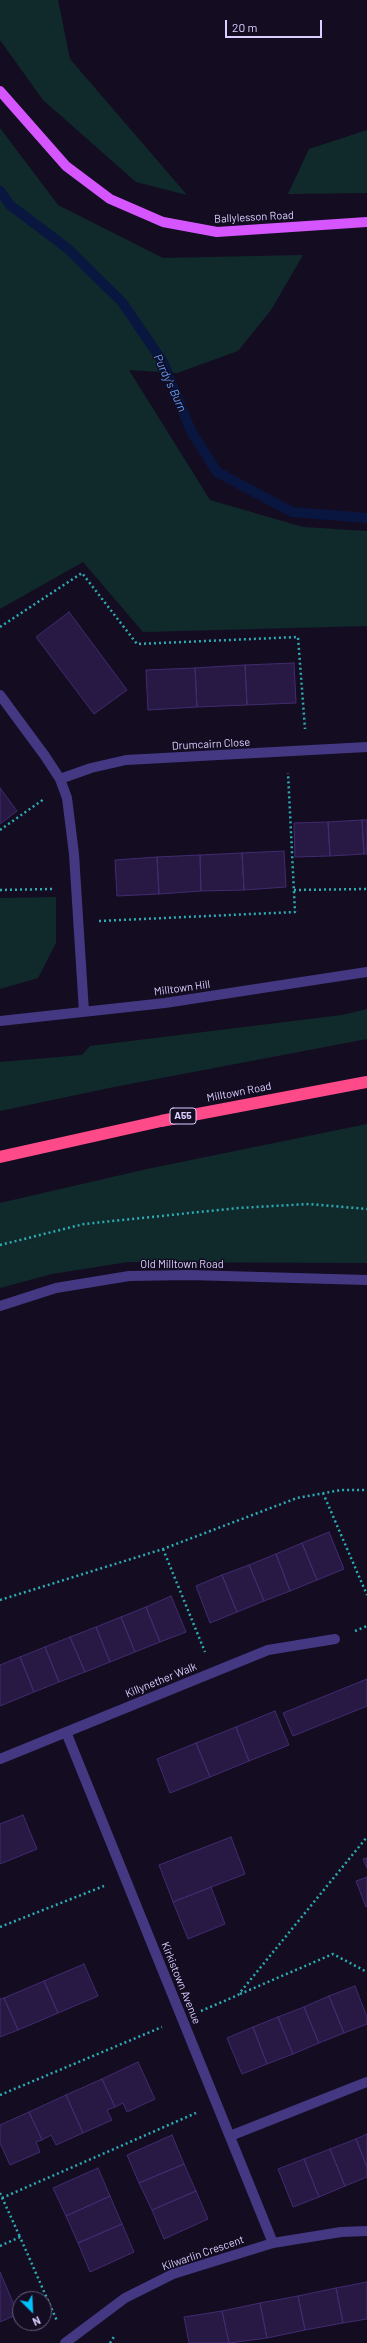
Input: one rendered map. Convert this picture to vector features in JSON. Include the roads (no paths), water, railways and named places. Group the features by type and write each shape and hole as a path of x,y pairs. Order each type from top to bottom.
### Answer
{"highway":[{"name":"Milltown Road","path":"0,1157 161,1121 367,1082"}],"main road":[{"name":"Ballylesson Road","path":"0,91 66,166 110,199 164,222 217,232 367,222"}],"street":[{"path":"0,695 60,779 67,798 76,889 84,1012"},
{"name":"Drumcairn Close","path":"60,779 92,768 126,760 367,748"},
{"name":"Milltown Hill","path":"0,1021 165,1003 367,972"},
{"name":"Old Milltown Road","path":"0,1306 56,1288 129,1276 189,1275 367,1280"},
{"name":"Killynether Walk","path":"0,1759 268,1650 336,1639"},
{"name":"Kirkistown Avenue","path":"66,1732 273,2243"},
{"path":"230,2136 367,2082"},
{"name":"Kilwarlin Crescent","path":"66,2342 125,2298 173,2274 273,2243 341,2232 367,2231"}],"waterway":[{"name":"Purdy's Burn","path":"0,191 10,205 67,248 122,302 163,362 191,431 217,472 292,512 367,518"}]}
